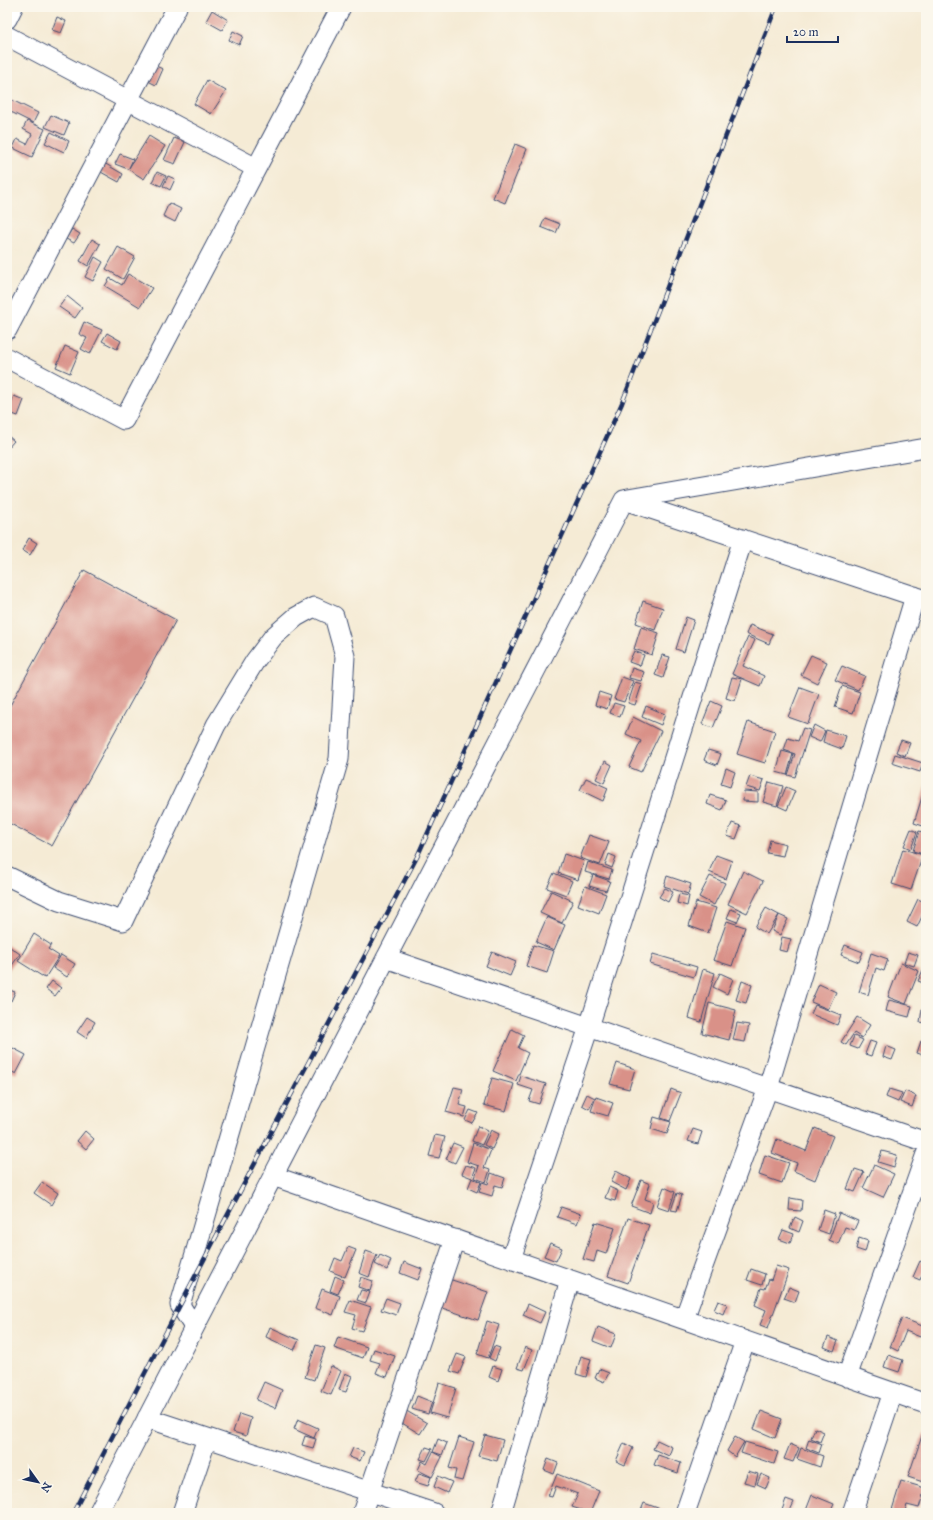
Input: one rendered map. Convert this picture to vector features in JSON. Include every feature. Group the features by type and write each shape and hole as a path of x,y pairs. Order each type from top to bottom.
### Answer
{"street":[{"path":"7,19 13,7"},
{"path":"7,330 177,7"},
{"path":"7,358 124,420 341,7"},
{"path":"7,36 256,168"},
{"path":"624,500 926,448"},
{"path":"624,500 921,598 768,1088 684,1320"},
{"path":"98,1513 624,500"},
{"path":"510,1259 589,1027 743,539"},
{"path":"7,876 58,901 123,921 216,725 255,661 273,637 296,617 314,607 334,616 345,656 339,758 180,1305 194,1327"},
{"path":"386,958 926,1142"},
{"path":"847,1376 926,1154"},
{"path":"273,1176 926,1404"},
{"path":"362,1513 455,1239"},
{"path":"501,1513 570,1280"},
{"path":"685,1513 745,1341"},
{"path":"852,1513 893,1392"},
{"path":"147,1418 434,1513"},
{"path":"182,1513 207,1438"}],"building":[{"path":"212,10 228,20 222,30 206,21"},
{"path":"57,17 66,21 61,33 52,30"},
{"path":"233,31 243,36 239,45 229,40"},
{"path":"153,65 163,69 156,85 146,80"},
{"path":"207,80 226,91 211,114 194,104"},
{"path":"8,98 38,113 33,123 7,110"},
{"path":"51,115 69,123 64,135 45,127"},
{"path":"27,121 45,129 32,157 13,148 17,139 27,144 32,134 23,129"},
{"path":"51,132 69,141 64,152 45,143"},
{"path":"149,136 165,146 144,179 128,169 115,164 120,154 133,159 129,168"},
{"path":"174,138 185,142 175,164 164,160"},
{"path":"515,144 527,149 505,203 493,198"},
{"path":"104,163 123,174 119,182 99,171"},
{"path":"157,172 166,176 161,186 152,182"},
{"path":"168,176 175,179 170,190 163,186"},
{"path":"169,203 181,209 175,222 163,216"},
{"path":"545,218 560,224 556,233 541,227"},
{"path":"72,229 80,234 74,243 66,239"},
{"path":"92,239 100,244 88,266 80,261"},
{"path":"118,247 135,257 123,279 106,269"},
{"path":"95,257 103,262 93,281 85,277"},
{"path":"128,274 152,288 140,307 105,286 110,278 122,285"},
{"path":"67,296 82,308 75,318 59,307"},
{"path":"84,322 102,330 90,354 81,349 87,338 79,334"},
{"path":"107,333 121,341 117,349 102,341"},
{"path":"65,346 79,352 70,373 56,367"},
{"path":"14,396 24,400 18,416 7,412"},
{"path":"7,435 14,441 7,449"},
{"path":"29,538 37,543 30,555 22,550"},
{"path":"84,570 176,620 52,846 7,822 7,711"},
{"path":"643,601 663,608 655,630 636,623"},
{"path":"686,617 694,620 684,652 676,649"},
{"path":"750,625 773,634 769,644 746,634"},
{"path":"641,627 659,633 652,655 634,649"},
{"path":"748,637 755,640 743,666 764,676 760,686 732,674"},
{"path":"634,651 644,655 640,666 629,662"},
{"path":"662,655 670,657 663,678 655,675"},
{"path":"811,655 827,662 817,683 801,675"},
{"path":"842,666 865,676 858,690 835,680"},
{"path":"632,668 644,672 641,681 629,678"},
{"path":"622,677 633,681 624,702 614,699"},
{"path":"732,677 742,679 735,701 726,698"},
{"path":"635,682 642,684 635,705 628,703"},
{"path":"842,686 860,692 853,713 835,707"},
{"path":"800,687 819,694 808,724 788,717"},
{"path":"599,692 611,696 607,709 595,705"},
{"path":"711,701 722,706 713,728 702,724"},
{"path":"614,703 624,706 620,717 610,713"},
{"path":"646,706 665,714 661,725 642,717"},
{"path":"633,717 661,731 641,772 629,767 641,741 626,734"},
{"path":"748,722 775,731 765,763 737,754"},
{"path":"814,725 825,731 820,742 809,737"},
{"path":"803,728 810,730 795,777 788,775 795,754 784,750 788,738 798,741"},
{"path":"826,730 846,736 842,749 823,742"},
{"path":"901,740 910,743 905,756 896,752"},
{"path":"708,750 721,754 717,765 704,760"},
{"path":"782,751 793,754 787,775 776,772"},
{"path":"895,754 923,763 920,772 892,763"},
{"path":"605,761 612,765 604,783 596,779"},
{"path":"726,768 735,772 730,787 721,784"},
{"path":"750,776 764,780 760,791 746,787"},
{"path":"586,778 608,788 603,801 580,790"},
{"path":"769,782 783,786 777,806 763,802"},
{"path":"926,784 926,827 914,823"},
{"path":"786,787 795,791 787,810 778,806"},
{"path":"744,791 758,792 758,802 743,801"},
{"path":"710,795 726,800 722,810 707,804"},
{"path":"732,823 741,826 736,839 727,836"},
{"path":"911,829 917,832 911,849 904,846"},
{"path":"919,831 926,833 926,844 923,854 913,851"},
{"path":"589,835 609,842 600,865 580,858"},
{"path":"770,840 786,844 783,856 767,853"},
{"path":"903,849 923,855 911,890 892,884"},
{"path":"564,854 584,861 578,880 558,873"},
{"path":"609,854 616,857 612,868 605,865"},
{"path":"716,855 732,861 726,879 709,872"},
{"path":"588,862 612,870 609,879 585,872"},
{"path":"743,871 763,881 747,913 728,904"},
{"path":"554,873 572,881 566,895 547,888"},
{"path":"593,875 610,881 606,891 589,886"},
{"path":"667,876 691,884 688,894 664,886"},
{"path":"710,876 725,883 714,905 699,897"},
{"path":"585,886 606,894 599,913 578,905"},
{"path":"665,888 673,892 668,902 659,897"},
{"path":"551,891 573,901 562,923 540,913"},
{"path":"679,894 689,896 687,906 677,903"},
{"path":"918,899 926,903 926,908 917,927 907,922"},
{"path":"696,902 716,908 708,933 689,926"},
{"path":"766,908 779,915 767,934 755,927"},
{"path":"731,909 741,913 737,922 727,918"},
{"path":"779,915 788,919 780,935 772,931"},
{"path":"547,917 565,925 554,950 536,942"},
{"path":"727,921 745,927 732,966 713,960"},
{"path":"34,934 51,945 48,949 59,956 45,978 18,961"},
{"path":"782,937 791,939 787,952 779,950"},
{"path":"7,945 20,954 8,971 7,970"},
{"path":"533,945 554,951 547,973 526,966"},
{"path":"845,945 863,952 859,962 841,955"},
{"path":"492,952 516,962 510,976 486,966"},
{"path":"908,952 918,955 914,966 904,963"},
{"path":"871,953 888,959 884,971 876,968 868,995 859,992"},
{"path":"653,954 697,967 694,977 650,964"},
{"path":"61,955 75,964 67,977 53,968"},
{"path":"901,963 919,971 906,1004 888,997"},
{"path":"703,969 715,973 701,1022 689,1018"},
{"path":"923,970 926,971 926,984 918,981"},
{"path":"720,973 733,979 727,994 713,987"},
{"path":"52,981 61,988 55,996 46,989"},
{"path":"742,981 752,985 746,1003 736,1000"},
{"path":"819,984 836,992 828,1009 811,1002"},
{"path":"7,989 15,992 11,1001 7,999"},
{"path":"889,1000 912,1006 909,1017 886,1011"},
{"path":"709,1003 736,1010 729,1040 702,1033"},
{"path":"815,1005 841,1015 837,1025 811,1014"},
{"path":"922,1009 926,1009 926,1023 920,1022"},
{"path":"87,1017 95,1022 86,1038 77,1032"},
{"path":"857,1017 870,1025 862,1038 854,1033 846,1045 841,1042"},
{"path":"737,1023 749,1025 745,1042 733,1040"},
{"path":"512,1029 524,1035 518,1048 528,1053 516,1081 493,1071"},
{"path":"854,1036 863,1040 858,1049 850,1046"},
{"path":"870,1041 876,1043 871,1056 865,1054"},
{"path":"921,1041 926,1043 926,1056 917,1053"},
{"path":"7,1045 26,1055 16,1074 7,1069 11,1060 7,1058"},
{"path":"886,1046 896,1050 892,1060 883,1057"},
{"path":"617,1063 635,1069 629,1089 610,1084"},
{"path":"521,1076 546,1084 539,1104 529,1101 533,1090 518,1085"},
{"path":"492,1078 514,1084 506,1111 484,1105"},
{"path":"454,1087 463,1089 459,1105 467,1107 464,1117 446,1112"},
{"path":"671,1089 681,1093 670,1121 661,1118"},
{"path":"889,1089 902,1093 898,1102 886,1097"},
{"path":"905,1091 916,1096 912,1107 900,1102"},
{"path":"587,1094 595,1098 589,1109 582,1105"},
{"path":"596,1097 613,1103 608,1116 591,1111"},
{"path":"470,1110 478,1113 472,1123 465,1120"},
{"path":"654,1117 671,1122 667,1134 651,1129"},
{"path":"478,1126 488,1131 482,1145 472,1141"},
{"path":"815,1128 833,1136 815,1180 794,1171 797,1163 772,1153 777,1139 806,1151"},
{"path":"693,1129 702,1132 698,1144 688,1141"},
{"path":"491,1130 499,1134 492,1149 484,1145"},
{"path":"85,1131 94,1139 86,1149 77,1141"},
{"path":"435,1135 445,1137 439,1158 429,1156"},
{"path":"453,1143 463,1147 455,1163 446,1159"},
{"path":"473,1143 491,1150 484,1168 490,1170 486,1182 475,1178 479,1166 467,1162"},
{"path":"882,1151 897,1155 894,1167 878,1162"},
{"path":"765,1155 789,1163 782,1183 759,1175"},
{"path":"466,1165 476,1168 472,1178 462,1174"},
{"path":"874,1165 894,1174 883,1197 863,1188"},
{"path":"855,1169 864,1172 855,1192 847,1189"},
{"path":"616,1171 631,1179 626,1190 611,1182"},
{"path":"491,1173 505,1178 502,1187 495,1185 492,1196 479,1192 482,1182 488,1184"},
{"path":"472,1178 481,1182 477,1192 468,1188"},
{"path":"641,1180 650,1184 645,1199 653,1202 650,1213 631,1206"},
{"path":"42,1182 58,1193 51,1205 34,1193"},
{"path":"609,1187 618,1191 615,1201 605,1198"},
{"path":"664,1187 675,1192 669,1210 657,1206"},
{"path":"677,1193 682,1195 677,1211 671,1210"},
{"path":"790,1198 802,1200 801,1211 789,1210"},
{"path":"561,1207 581,1214 577,1224 557,1217"},
{"path":"824,1210 835,1214 829,1234 818,1230"},
{"path":"839,1213 858,1221 854,1230 845,1227 838,1244 829,1240"},
{"path":"795,1217 803,1221 799,1232 790,1228"},
{"path":"628,1218 649,1225 628,1283 608,1276"},
{"path":"595,1222 615,1228 606,1254 597,1251 594,1262 583,1259"},
{"path":"783,1230 794,1234 790,1243 779,1239"},
{"path":"859,1238 868,1241 865,1252 856,1249"},
{"path":"550,1243 562,1248 556,1261 544,1256"},
{"path":"348,1247 356,1250 345,1277 330,1271 335,1258 342,1261"},
{"path":"366,1251 377,1255 369,1277 359,1273"},
{"path":"380,1255 391,1260 387,1270 375,1264"},
{"path":"920,1261 926,1264 926,1266 920,1280 913,1277"},
{"path":"404,1262 422,1269 418,1280 400,1273"},
{"path":"776,1266 789,1270 768,1328 760,1325 766,1310 755,1305 761,1288 765,1289 769,1279 771,1280"},
{"path":"751,1269 765,1274 762,1285 747,1280"},
{"path":"335,1276 344,1280 338,1294 330,1291"},
{"path":"361,1277 373,1281 370,1291 358,1287"},
{"path":"446,1278 488,1292 478,1320 436,1306"},
{"path":"789,1287 799,1291 795,1302 784,1298"},
{"path":"322,1289 340,1296 333,1315 315,1308"},
{"path":"361,1290 370,1292 366,1303 357,1300"},
{"path":"386,1298 400,1303 396,1315 381,1310"},
{"path":"350,1300 371,1307 362,1331 352,1328 356,1315 345,1312"},
{"path":"718,1301 727,1304 723,1314 714,1310"},
{"path":"528,1304 545,1312 540,1323 523,1315"},
{"path":"902,1318 925,1327 920,1337 906,1331 898,1351 890,1347"},
{"path":"487,1321 499,1325 488,1358 477,1354"},
{"path":"270,1327 299,1340 294,1350 266,1337"},
{"path":"598,1327 616,1334 611,1348 593,1341"},
{"path":"338,1337 367,1347 363,1358 334,1348"},
{"path":"828,1337 838,1341 834,1351 824,1347"},
{"path":"316,1345 325,1348 314,1380 305,1377"},
{"path":"494,1346 500,1348 495,1361 489,1358"},
{"path":"525,1347 532,1350 524,1370 517,1368"},
{"path":"374,1349 395,1356 387,1377 376,1373 380,1363 370,1360"},
{"path":"457,1354 466,1357 459,1374 450,1371"},
{"path":"888,1355 903,1360 899,1372 884,1367"},
{"path":"581,1356 591,1359 586,1377 576,1374"},
{"path":"331,1366 341,1371 331,1395 321,1391"},
{"path":"493,1366 502,1369 498,1381 489,1377"},
{"path":"599,1369 609,1373 604,1382 595,1378"},
{"path":"345,1373 352,1376 346,1392 339,1390"},
{"path":"264,1382 282,1390 275,1408 256,1400"},
{"path":"439,1383 456,1388 447,1418 430,1413"},
{"path":"417,1396 432,1402 428,1414 412,1409"},
{"path":"403,1409 427,1423 420,1434 397,1420"},
{"path":"761,1411 782,1419 775,1438 754,1429"},
{"path":"239,1414 251,1418 246,1436 233,1432"},
{"path":"298,1419 318,1428 314,1438 294,1429"},
{"path":"815,1428 824,1432 820,1442 811,1438"},
{"path":"923,1433 926,1434 926,1483 908,1477"},
{"path":"485,1435 503,1440 497,1461 478,1456"},
{"path":"305,1436 316,1439 313,1448 302,1445"},
{"path":"459,1437 474,1442 462,1481 454,1479 456,1470 449,1468"},
{"path":"735,1437 744,1442 735,1457 727,1451"},
{"path":"438,1439 447,1443 442,1455 433,1452"},
{"path":"809,1439 822,1444 819,1453 806,1448"},
{"path":"657,1440 672,1447 669,1456 653,1449"},
{"path":"745,1442 778,1452 774,1464 741,1453"},
{"path":"624,1443 633,1448 625,1465 616,1461"},
{"path":"790,1444 799,1448 793,1462 784,1459"},
{"path":"426,1447 432,1449 426,1461 420,1459"},
{"path":"353,1448 364,1452 360,1461 349,1457"},
{"path":"801,1448 823,1456 820,1467 797,1459"},
{"path":"433,1452 442,1457 432,1477 418,1470 422,1461 427,1464"},
{"path":"658,1455 681,1463 678,1473 654,1465"},
{"path":"548,1459 558,1463 554,1474 544,1470"},
{"path":"748,1471 758,1474 755,1485 744,1482"},
{"path":"419,1473 431,1477 428,1486 415,1482"},
{"path":"557,1474 599,1491 590,1513 572,1507 578,1494 556,1486 552,1497 548,1496"},
{"path":"761,1474 770,1478 766,1488 757,1484"},
{"path":"438,1476 452,1482 447,1493 434,1487"},
{"path":"901,1481 925,1488 919,1508 907,1505 904,1513 891,1513"},
{"path":"812,1495 834,1504 830,1513 805,1513"},
{"path":"786,1499 794,1502 789,1513 781,1513"},
{"path":"644,1503 666,1511 665,1513 640,1513"}],"railway":[{"path":"73,1513 180,1305 417,857 622,403 776,7"}]}
